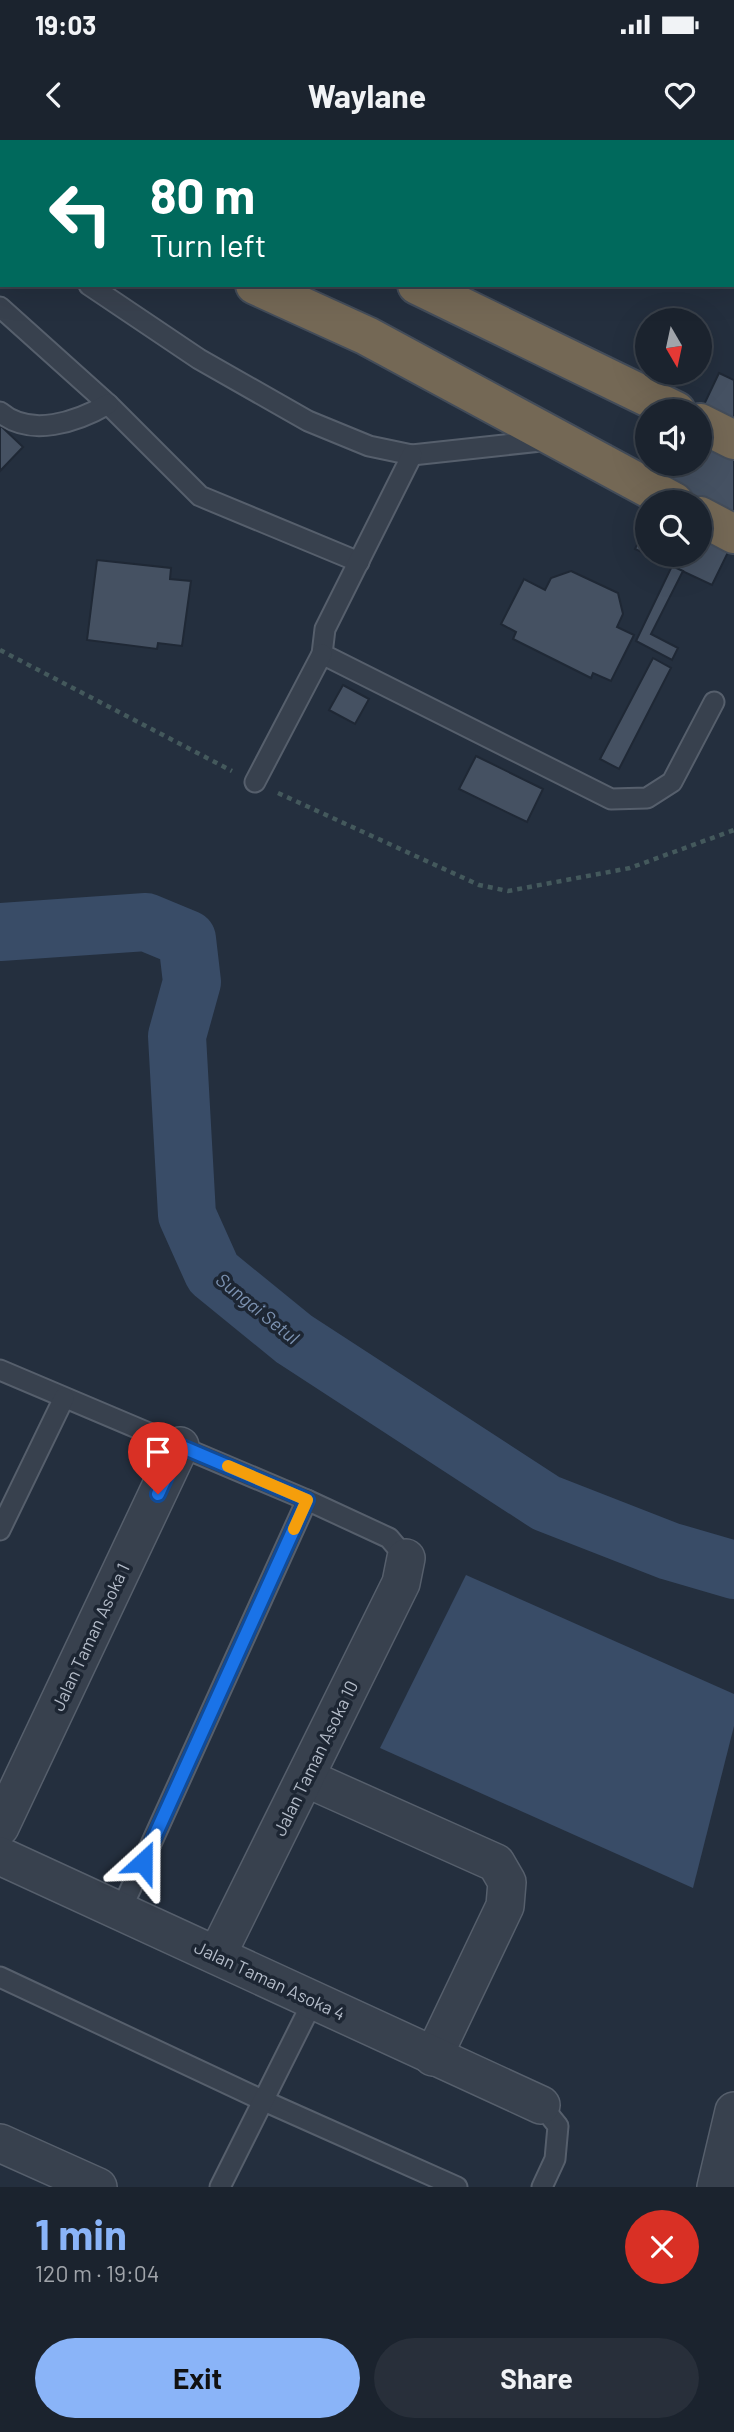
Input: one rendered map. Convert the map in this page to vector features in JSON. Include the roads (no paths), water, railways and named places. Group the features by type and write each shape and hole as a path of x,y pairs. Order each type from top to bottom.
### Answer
{"highway":[{"path":"259,287 367,336 652,490"},
{"path":"421,287 651,399"},
{"path":"712,429 734,440"},
{"path":"712,522 734,534"}],"street":[{"name":"Jalan Taman Asoka 1","path":"0,1827 180,1446"},
{"name":"Jalan Taman Asoka 10","path":"217,1955 401,1583 406,1558"},
{"path":"306,1778 496,1863 507,1882 505,1906 433,2057"},
{"name":"Jalan Taman Asoka 4","path":"0,1856 541,2105"},
{"path":"716,2187 734,2111"},
{"path":"0,2143 98,2187"}],"lane":[{"path":"92,287 199,359 308,421 369,446 412,455 558,439"},
{"path":"0,307 108,404 200,496 359,562"},
{"path":"0,412 12,423 55,425 87,417 108,404"},
{"path":"255,782 323,654 325,629 412,455"},
{"path":"323,654 611,799 647,798 672,782 714,702"},
{"path":"0,1370 307,1500 389,1538 406,1558"},
{"path":"0,1530 64,1398"},
{"path":"121,1910 307,1500"},
{"path":"0,1977 262,2100 457,2187"},
{"path":"220,2187 313,2001"},
{"path":"541,2105 558,2126 555,2159 541,2187"}],"water":[{"path":"466,1575 734,1694 734,1726 693,1888 380,1748"}],"waterway":[{"name":"Sungai Setul","path":"0,932 146,922 187,939 192,982 177,1036 187,1215 213,1273 294,1339 546,1503 669,1551 734,1570"}]}
